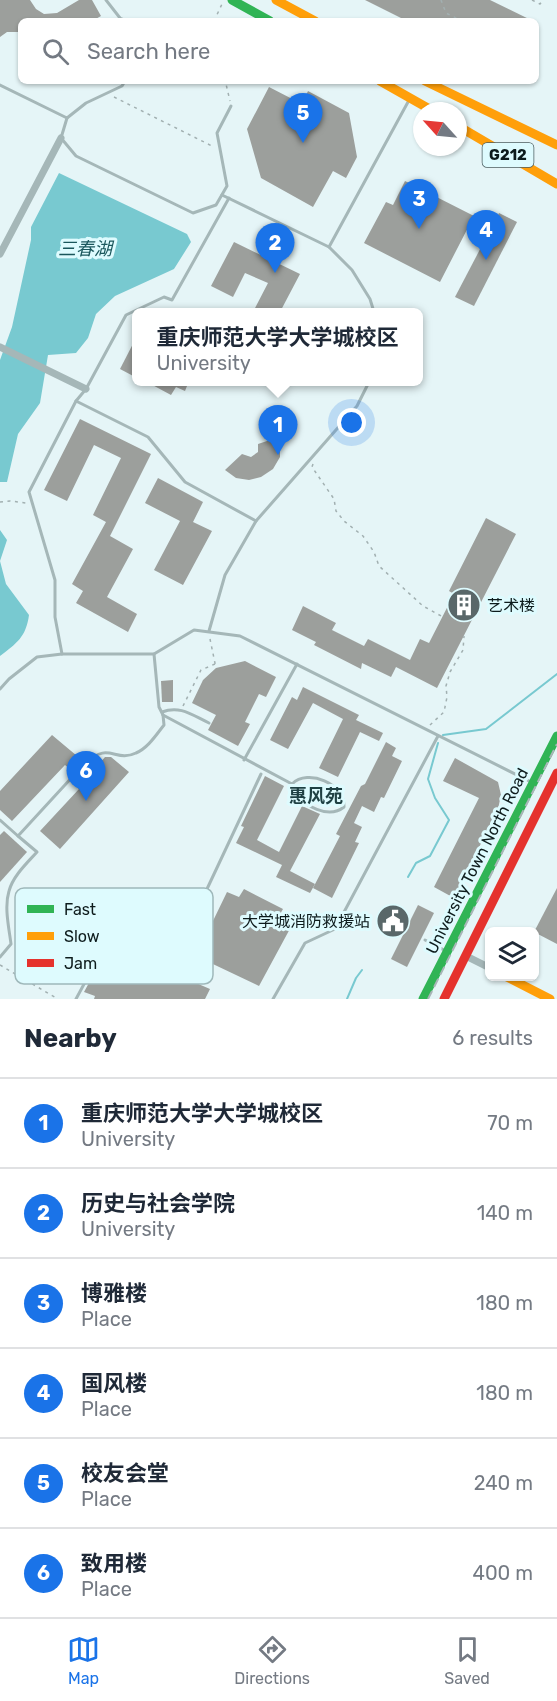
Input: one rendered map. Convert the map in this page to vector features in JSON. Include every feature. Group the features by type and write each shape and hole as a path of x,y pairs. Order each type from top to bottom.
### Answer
{"main road":[{"path":"232,0 265,18"},
{"path":"282,2 310,18"},
{"path":"385,84 417,102"},
{"name":"G212","path":"431,84 557,145"},
{"name":"G212","path":"467,131 557,184"},
{"name":"University Town North Road","path":"424,996 557,736"},
{"name":"University Town North Road","path":"446,997 557,774"},
{"path":"516,981 550,999"}],"street":[{"path":"0,254 61,138"},
{"path":"0,347 86,389"},
{"path":"466,956 485,966"}],"lane":[{"path":"106,0 120,18"},
{"path":"123,84 86,103 67,118 61,138 76,156 193,213 216,205 227,186 217,133 231,106"},
{"path":"0,85 67,118"},
{"path":"328,247 410,98"},
{"path":"222,195 328,247 352,270 370,299 373,308"},
{"path":"141,308 164,297 172,300 229,198"},
{"path":"62,654 55,617 55,580 29,492 76,400 86,389 126,315 132,312"},
{"path":"209,632 225,575 256,521 357,406 367,386"},
{"path":"76,400 148,437 185,482 256,521"},
{"path":"0,689 37,657 62,654 154,654 194,630 240,636 533,783"},
{"path":"86,764 95,755 106,752 121,755 135,754 149,743 164,725 159,707 154,654"},
{"path":"244,760 297,664"},
{"path":"162,714 171,709 181,709 209,723"},
{"path":"162,714 292,784"},
{"path":"273,999 305,943 335,928 438,736"},
{"path":"18,836 75,774"},
{"path":"207,888 261,774"},
{"path":"304,777 314,777 326,782 339,790 344,799 344,807 337,812 330,813 302,801 292,793 292,784 304,777"},
{"path":"0,820 37,852 23,867 9,891 8,914 11,944 0,957"},
{"path":"425,940 447,951"},
{"path":"76,999 84,984"}],"path":[{"path":"215,18 224,0"},
{"path":"441,0 446,14 455,18"},
{"path":"532,0 540,4 543,0"},
{"path":"226,84 231,106"},
{"path":"106,93 220,150"},
{"path":"313,455 312,467 334,499 336,511 344,521 363,536 374,552 379,566 423,606 442,617"},
{"path":"0,502 32,504"},
{"path":"209,632 216,668"},
{"path":"424,729 444,712 447,697 446,686 450,672 463,650 464,636"},
{"path":"181,709 201,670 215,664"},
{"path":"0,965 15,974"},
{"path":"32,984 58,999"}],"water":[{"name":"三春湖","path":"59,173 187,234 191,242 174,269 115,296 96,314 88,338 76,353 48,355 40,403 18,434 7,482 0,482 0,360 12,327 31,240 31,227"},
{"path":"0,530 7,540 0,561"},
{"path":"0,561 6,584 29,615 26,629 20,639 0,656"}],"building":[{"path":"0,0 30,0 36,9 44,14 57,13 79,0 92,0 101,16 97,18 18,18 18,32 7,32 0,37"},
{"path":"365,0 490,0 527,18 401,18"},
{"path":"269,87 302,104 308,91 349,113 357,157 346,178 333,171 313,207 261,178 247,129"},
{"path":"405,181 474,216 440,282 364,243 386,202 393,205"},
{"path":"499,213 517,222 474,306 455,297"},
{"path":"234,242 300,274 282,308 255,308 268,283 245,273 233,297 211,286"},
{"path":"132,346 132,375 120,369"},
{"path":"154,386 187,386 185,391 176,387 171,395"},
{"path":"80,419 151,454 110,536 133,549 107,597 137,614 128,632 76,603 83,591 72,584 106,522 93,515 121,458 94,445 67,501 44,490"},
{"path":"270,440 280,445 280,457 273,469 261,477 249,480 236,478 225,470 242,454 251,457 258,452 258,444"},
{"path":"158,478 203,502 193,522 212,531 183,585 154,570 180,521 145,503"},
{"name":"艺术楼","path":"486,518 516,534 437,688 396,667 391,677 362,663 361,669 314,645 316,642 292,630 303,606 336,623 332,630 364,646 368,639 410,660 420,639 429,643 454,594 449,591"},
{"path":"245,661 276,677 266,697 259,694 245,722 250,724 238,746 208,730 216,715 192,703 203,680 216,668"},
{"path":"173,680 173,702 162,702 161,681"},
{"path":"303,687 359,715 356,720 383,733 379,741 360,732 338,777 319,768 343,719 313,703 288,749 270,740 292,697 297,700"},
{"path":"52,735 83,761 84,766 89,766 94,770 105,757 111,757 129,772 60,849 40,831 79,789 72,783 78,775 77,771 72,771 65,765 12,821 0,810 0,791"},
{"path":"386,742 396,748 392,756 402,761 384,798 381,797 374,812 362,806 354,823 362,827 355,842 359,843 332,898 313,888 340,836 336,834"},
{"path":"455,758 498,782 501,795 498,809 454,898 434,887 479,798 443,781"},
{"path":"265,776 284,786 257,840 279,852 302,806 320,814 290,871 315,884 310,893 276,877 282,865 236,843 244,827 241,826"},
{"path":"4,831 27,852 0,882 0,835"},
{"path":"557,888 557,944 539,935 539,927 537,927"},
{"path":"244,889 283,909 279,916 292,925 259,986 213,964 213,921 227,892 239,897"},
{"path":"418,905 434,913 407,967 391,959"},
{"path":"88,984 198,984 210,989 205,999 94,999 95,996 84,992"}],"waterway":[{"path":"443,735 486,729 557,674"},
{"path":"408,877 416,863 430,856 449,820 435,798 428,779 438,743"},
{"path":"347,999 362,970"}],"railway":[{"path":"428,999 557,744"}],"traffic: fast":[{"path":"232,0 265,18"},
{"path":"423,999 557,736"}],"traffic: slow":[{"path":"276,0 309,18"},
{"path":"385,84 417,102"},
{"path":"431,84 557,145"},
{"path":"467,131 557,184"},
{"path":"515,981 550,999"}],"traffic: jam":[{"path":"444,999 557,773"}],"place":[{"name":"校友会堂","path":"303,143"},
{"name":"博雅楼","path":"419,229"},
{"name":"国风楼","path":"486,260"},
{"name":"历史与社会学院","path":"275,273"},
{"name":"重庆师范大学大学城校区","path":"278,455"},
{"name":"艺术楼","path":"464,605"},
{"name":"致用楼","path":"86,801"},
{"name":"大学城消防救援站","path":"393,921"}],"district":[{"name":"惠风苑","path":"316,796"}]}
